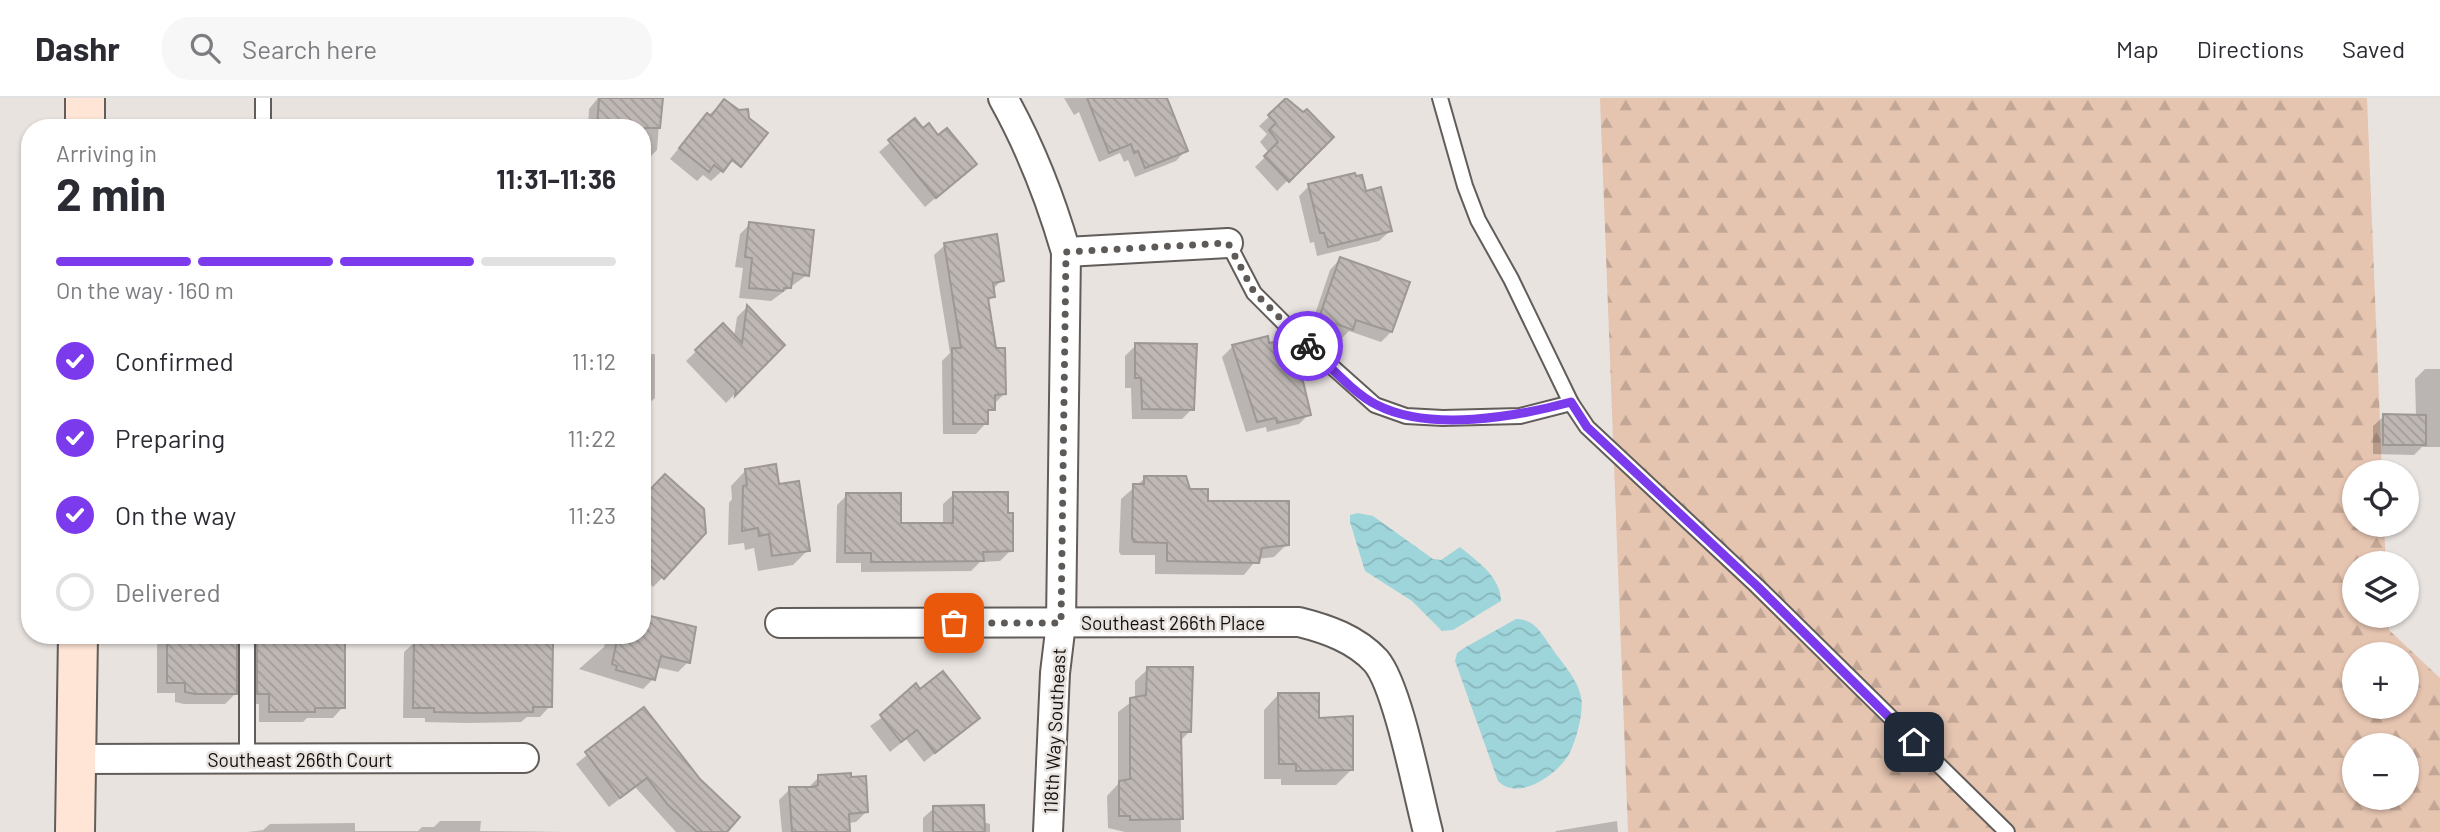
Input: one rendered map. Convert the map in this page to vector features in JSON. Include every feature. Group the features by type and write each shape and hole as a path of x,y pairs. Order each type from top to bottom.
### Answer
{"main road":[{"path":"85,98 85,119"},
{"path":"75,832 78,644"}],"street":[{"name":"118th Way Southeast","path":"1003,98 1030,145 1050,196 1066,252 1061,623 1055,673 1048,832"},
{"path":"1066,252 1228,243"},
{"name":"Southeast 266th Place","path":"780,623 1300,622 1325,628 1353,642 1377,662 1392,695 1429,832"},
{"name":"Southeast 266th Court","path":"75,759 524,758"}],"lane":[{"path":"263,98 263,119"},
{"path":"1440,98 1465,186 1478,220 1511,279 1571,402 1587,427 1757,586 2007,832"},
{"path":"1228,243 1254,292 1293,332 1375,405 1406,416 1443,418 1520,416 1571,402"},
{"path":"247,644 247,759"}],"green space":[{"path":"1600,98 2367,98 2382,460 2342,460 2342,537 2385,537 2385,551 2342,551 2342,628 2389,628 2402,642 2342,642 2342,719 2419,719 2419,658 2440,678 2440,832 1628,832"}],"water":[{"path":"1358,513 1373,516 1433,559 1441,560 1460,547 1493,577 1501,601 1453,630 1442,631 1412,601 1365,571 1350,522 1350,515"},
{"path":"1516,619 1528,621 1541,632 1573,677 1582,703 1578,731 1566,759 1539,782 1517,789 1498,781 1455,661 1457,653 1464,648"}],"building":[{"path":"599,98 663,98 660,128 651,128 651,119 598,119"},
{"path":"1087,98 1167,98 1188,151 1145,168 1138,151 1134,153 1131,144 1109,153"},
{"path":"1286,98 1303,112 1307,109 1334,137 1289,182 1264,156 1278,142 1269,130 1276,123 1268,115"},
{"path":"724,99 739,110 748,109 749,118 768,133 741,167 732,160 723,172 714,165 709,172 679,148 707,113 711,116"},
{"path":"915,118 923,128 929,123 938,135 947,128 977,164 936,198 888,140"},
{"path":"1355,173 1356,176 1362,175 1366,191 1381,187 1392,231 1328,247 1324,233 1320,233 1308,184"},
{"path":"749,222 814,230 809,276 793,273 791,288 784,288 783,291 749,288 752,258 745,257"},
{"path":"997,234 1004,281 993,283 995,297 988,298 996,348 1005,348 1006,394 995,395 995,410 988,410 988,424 953,424 952,348 961,348 944,243"},
{"path":"1340,257 1410,282 1392,332 1356,320 1353,330 1319,318"},
{"path":"747,305 785,345 735,396 736,390 695,350 723,323 742,343"},
{"path":"1268,336 1269,343 1287,340 1295,347 1311,415 1277,423 1276,418 1257,422 1232,345"},
{"path":"1135,343 1197,344 1194,410 1142,409 1141,378 1135,378"},
{"path":"2383,414 2426,415 2426,445 2383,445"},
{"path":"776,464 779,484 799,481 810,551 772,556 769,534 759,536 758,528 742,531 743,486 747,485 745,469"},
{"path":"665,474 704,509 706,533 664,579 651,567 651,489"},
{"path":"1144,476 1186,476 1190,489 1208,489 1208,501 1289,501 1289,545 1262,548 1259,563 1167,561 1167,543 1134,542 1132,538 1133,484 1144,484"},
{"path":"953,492 1008,492 1008,513 1013,513 1013,551 983,552 984,561 902,562 871,562 871,553 845,553 846,493 901,493 901,523 953,523"},
{"path":"651,616 696,627 690,663 661,656 655,680 616,670 617,666 612,664 616,644 651,644"},
{"path":"167,644 237,644 237,694 195,694 185,692 185,683 167,683"},
{"path":"257,644 345,644 345,708 315,708 315,712 269,712 269,694 257,694"},
{"path":"414,644 553,644 552,707 533,707 533,712 479,713 434,712 434,708 413,708"},
{"path":"1147,667 1193,667 1191,732 1181,732 1183,819 1130,820 1130,816 1119,816 1119,781 1130,779 1130,698 1146,695"},
{"path":"943,671 980,718 935,753 917,730 901,742 880,715 916,683 920,689"},
{"path":"1278,693 1319,693 1319,718 1353,716 1353,770 1296,771 1296,764 1279,764"},
{"path":"644,707 700,779 740,817 727,832 697,832 668,805 647,778 620,798 585,752"},
{"path":"851,773 851,777 866,776 868,812 849,814 850,832 792,832 789,787 818,785 818,775"},
{"path":"984,805 985,832 933,832 933,806"}],"way so far":[{"path":"954,623 1061,623 1066,252 1228,243 1254,292 1308,346"}],"route":[{"path":"1308,346 1375,405 1406,416 1520,416 1571,402 1587,427 1757,586 1806,638 1914,742"}]}
